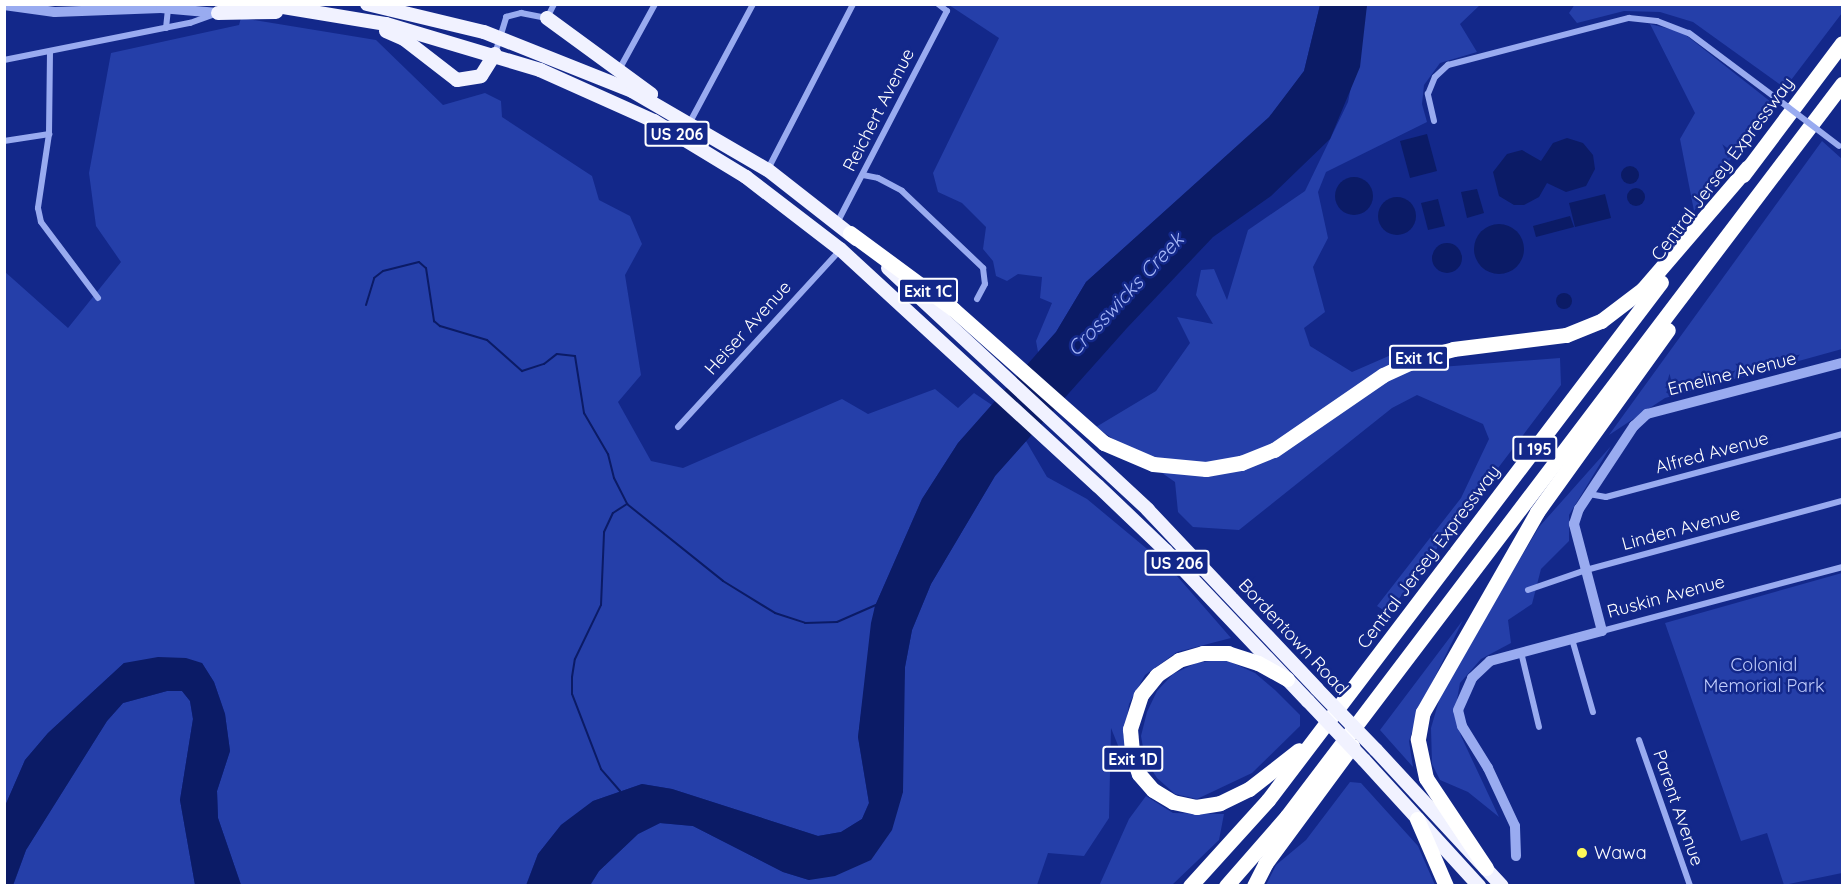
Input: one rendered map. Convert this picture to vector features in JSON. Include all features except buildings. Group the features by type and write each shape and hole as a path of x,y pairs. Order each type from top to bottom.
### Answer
{"highway":[{"name":"US 206","path":"265,4 356,19 439,37 495,54 582,87 663,126 759,186 840,249"},
{"name":"US 206","path":"367,4 402,9 498,37 596,74 671,111 768,170 850,233"},
{"path":"218,13 313,12"},
{"path":"547,18 620,68 671,111"},
{"path":"356,19 404,39 457,80 481,76 495,54"},
{"path":"1798,101 1842,35"},
{"name":"Central Jersey Expressway","path":"1190,885 1241,833 1322,730 1842,43"},
{"name":"I 195","path":"1226,885 1287,816 1842,84"},
{"name":"Exit 1C","path":"850,233 1104,443 1153,464 1206,469 1257,458 1383,375 1420,358 1453,349 1566,335 1601,321 1643,289 1748,167"},
{"path":"1486,868 1426,778 1418,739 1423,712 1537,512 1660,341 1742,216"},
{"name":"Bordentown Road","path":"840,249 1166,552 1364,760 1479,885"},
{"name":"Bordentown Road","path":"998,357 1052,418 1155,517 1502,885"},
{"path":"1254,885 1265,864 1344,759 1480,561"},
{"name":"Exit 1D","path":"1287,679 1258,663 1228,653 1191,655 1167,667 1148,685 1132,717 1130,742 1139,774 1153,790 1173,802 1210,806 1249,789 1322,730"},
{"path":"1417,819 1446,885"}],"street":[{"path":"495,54 498,37 506,17 514,13 547,18 554,4"},
{"path":"620,68 655,4"},
{"path":"690,123 753,4"},
{"path":"768,170 853,4"},
{"name":"Reichert Avenue","path":"837,223 947,11 938,4"},
{"path":"4,5 55,12 168,8 218,13"},
{"path":"166,28 168,8"},
{"path":"4,60 166,28 218,13"},
{"path":"1434,121 1428,94 1435,77 1448,65 1629,18 1657,21 1689,33 1841,147"},
{"path":"50,52 49,134 38,208 41,222 98,298"},
{"path":"4,141 49,134"},
{"path":"863,175 878,178 902,191 968,252 986,276 977,299"},
{"name":"Heiser Avenue","path":"678,427 840,249"},
{"name":"Emeline Avenue","path":"1589,494 1634,426 1654,411 1842,363"},
{"name":"Alfred Avenue","path":"1589,494 1606,497 1842,434"},
{"path":"1589,494 1574,524 1602,631"},
{"name":"Linden Avenue","path":"1528,590 1586,570 1842,501"},
{"name":"Ruskin Avenue","path":"1516,856 1515,826 1459,718 1460,701 1472,678 1482,666 1499,658 1842,567"},
{"path":"1572,639 1593,712"},
{"path":"1521,652 1539,727"},
{"name":"Parent Avenue","path":"1639,740 1690,885"}],"green space":[{"path":"1575,4 1842,4 1842,13 1785,88 1693,22 1660,12 1624,11 1577,23 1569,13"},
{"path":"949,5 1320,5 1304,71 1269,118 1086,282 1056,332 1038,352 1036,341 1052,303 1040,298 1042,277 1018,274 1007,281 996,276 993,261 983,249 986,227 962,203 938,192 933,173 999,38"},
{"path":"1367,5 1480,5 1460,24 1477,52 1440,63 1424,85 1422,104 1427,122 1326,172 1318,192 1328,238 1313,267 1325,312 1304,328 1310,346 1352,372 1391,355 1414,369 1560,358 1561,385 1388,613 1377,606 1461,498 1489,439 1483,424 1417,395 1392,408 1239,530 1193,527 1178,512 1175,482 1096,427 1156,391 1190,343 1177,317 1213,324 1196,295 1201,270 1214,269 1227,300 1248,230 1305,191 1348,102"},
{"path":"241,18 376,40 443,105 485,93 501,101 502,117 592,176 599,200 630,216 642,244 625,275 641,375 618,402 651,461 683,468 842,399 868,414 935,389 958,408 974,393 992,405 958,443 922,499 875,606 858,737 869,803 862,819 841,832 818,836 672,789 642,784 593,801 561,825 538,854 526,885 241,885 218,818 217,791 230,751 225,714 214,682 202,663 124,663 48,733 25,760 5,806 4,271 68,328 121,262 96,226 89,173 111,53 239,25"},
{"path":"1650,24 1682,32 1771,102 1694,211 1680,139 1695,113"},
{"path":"1822,141 1842,159 1842,349 1665,398 1609,435"},
{"path":"1026,441 1047,477 1087,499 1170,568 1231,638 1177,652 1145,675 1129,704 1124,738 1127,768 1111,728 1109,818 1084,856 1048,853 1037,885 590,886 599,871 638,834 660,823 693,826 783,872 809,880 903,792 901,722 905,667 912,630 931,584 995,476"},
{"path":"1611,446 1569,515 1569,541 1541,569 1532,604 1508,620 1511,643 1481,659 1460,683 1455,711 1461,736 1499,817 1468,792 1440,780 1432,764 1431,728 1442,690 1539,527"},
{"name":"Colonial Memorial Park","path":"1842,573 1842,873 1784,885 1767,833 1741,841 1665,623"},
{"path":"1463,620 1421,705 1409,741 1413,767 1380,730"},
{"path":"1224,659 1255,673 1275,690 1300,715 1300,726 1252,773 1197,799 1175,794 1157,778 1145,759 1141,736 1147,712 1157,691 1173,674 1196,663"},
{"path":"167,691 182,691 190,701 193,719 180,800 195,885 13,886 26,850 107,721 123,703"},
{"path":"1350,782 1361,783 1418,846 1435,885 1266,885 1276,865 1306,840"},
{"path":"1146,796 1173,813 1224,814 1219,840 1172,885 1099,886 1129,819"}],"water":[{"path":"1320,5 1367,5 1360,67 1330,139 1271,196 1213,237 1127,328 995,476 931,584 912,630 905,667 903,792 892,830 871,860 835,876 809,880 783,872 693,826 660,823 638,834 599,871 590,885 526,886 538,854 561,825 593,801 642,784 672,789 818,836 841,832 862,819 869,803 858,737 871,623 875,606 922,499 958,443 1056,332 1086,282 1269,117 1304,71"},
{"path":"1427,134 1437,171 1410,178 1400,141"},
{"path":"1567,138 1583,143 1593,155 1595,169 1586,186 1566,192 1547,183 1539,197 1524,205 1514,205 1499,196 1493,172 1507,154 1522,150 1541,161 1553,143"},
{"path":"1626,166 1634,166 1639,171 1637,182 1626,184 1621,179 1621,171"},
{"path":"1354,177 1361,178 1367,183 1372,189 1372,203 1367,209 1361,214 1354,215 1347,214 1341,209 1336,203 1335,196 1336,189 1341,183 1347,178"},
{"path":"1632,188 1640,188 1645,193 1643,204 1632,206 1627,201 1627,193"},
{"path":"1477,189 1484,213 1467,218 1461,192"},
{"path":"1605,194 1611,218 1575,227 1569,203"},
{"path":"1397,197 1404,198 1410,203 1415,209 1415,223 1410,229 1404,234 1397,235 1390,234 1384,229 1379,223 1378,216 1379,209 1384,203 1390,198"},
{"path":"1438,199 1445,226 1428,230 1421,203"},
{"path":"1570,216 1574,227 1536,237 1533,226"},
{"path":"1499,224 1508,226 1519,235 1524,249 1522,258 1513,269 1499,274 1490,272 1479,263 1474,249 1476,240 1485,229"},
{"path":"1447,243 1457,248 1462,258 1457,268 1447,273 1437,268 1432,258 1437,248"},
{"path":"1561,293 1567,293 1572,301 1570,307 1561,309 1556,304 1556,298"},
{"path":"158,657 186,658 202,663 214,682 225,714 230,751 217,791 218,818 241,885 195,885 180,800 193,719 190,701 182,691 167,691 123,703 107,721 26,850 13,885 5,885 5,806 25,760 48,733 124,663"}],"waterway":[{"path":"366,305 374,278 383,271 419,262 426,268 434,321 440,326 487,340 522,371 544,364 557,354 575,356 584,413 608,454 614,478 627,504"},
{"name":"Crosswicks Creek","path":"627,504 723,581 775,613 805,623 837,622 876,605"},
{"name":"Crosswicks Creek","path":"620,791 601,769 572,694 572,677 575,659 601,605 604,532 613,513 627,504"}],"place":[{"name":"Wawa","path":"1582,853"}]}
